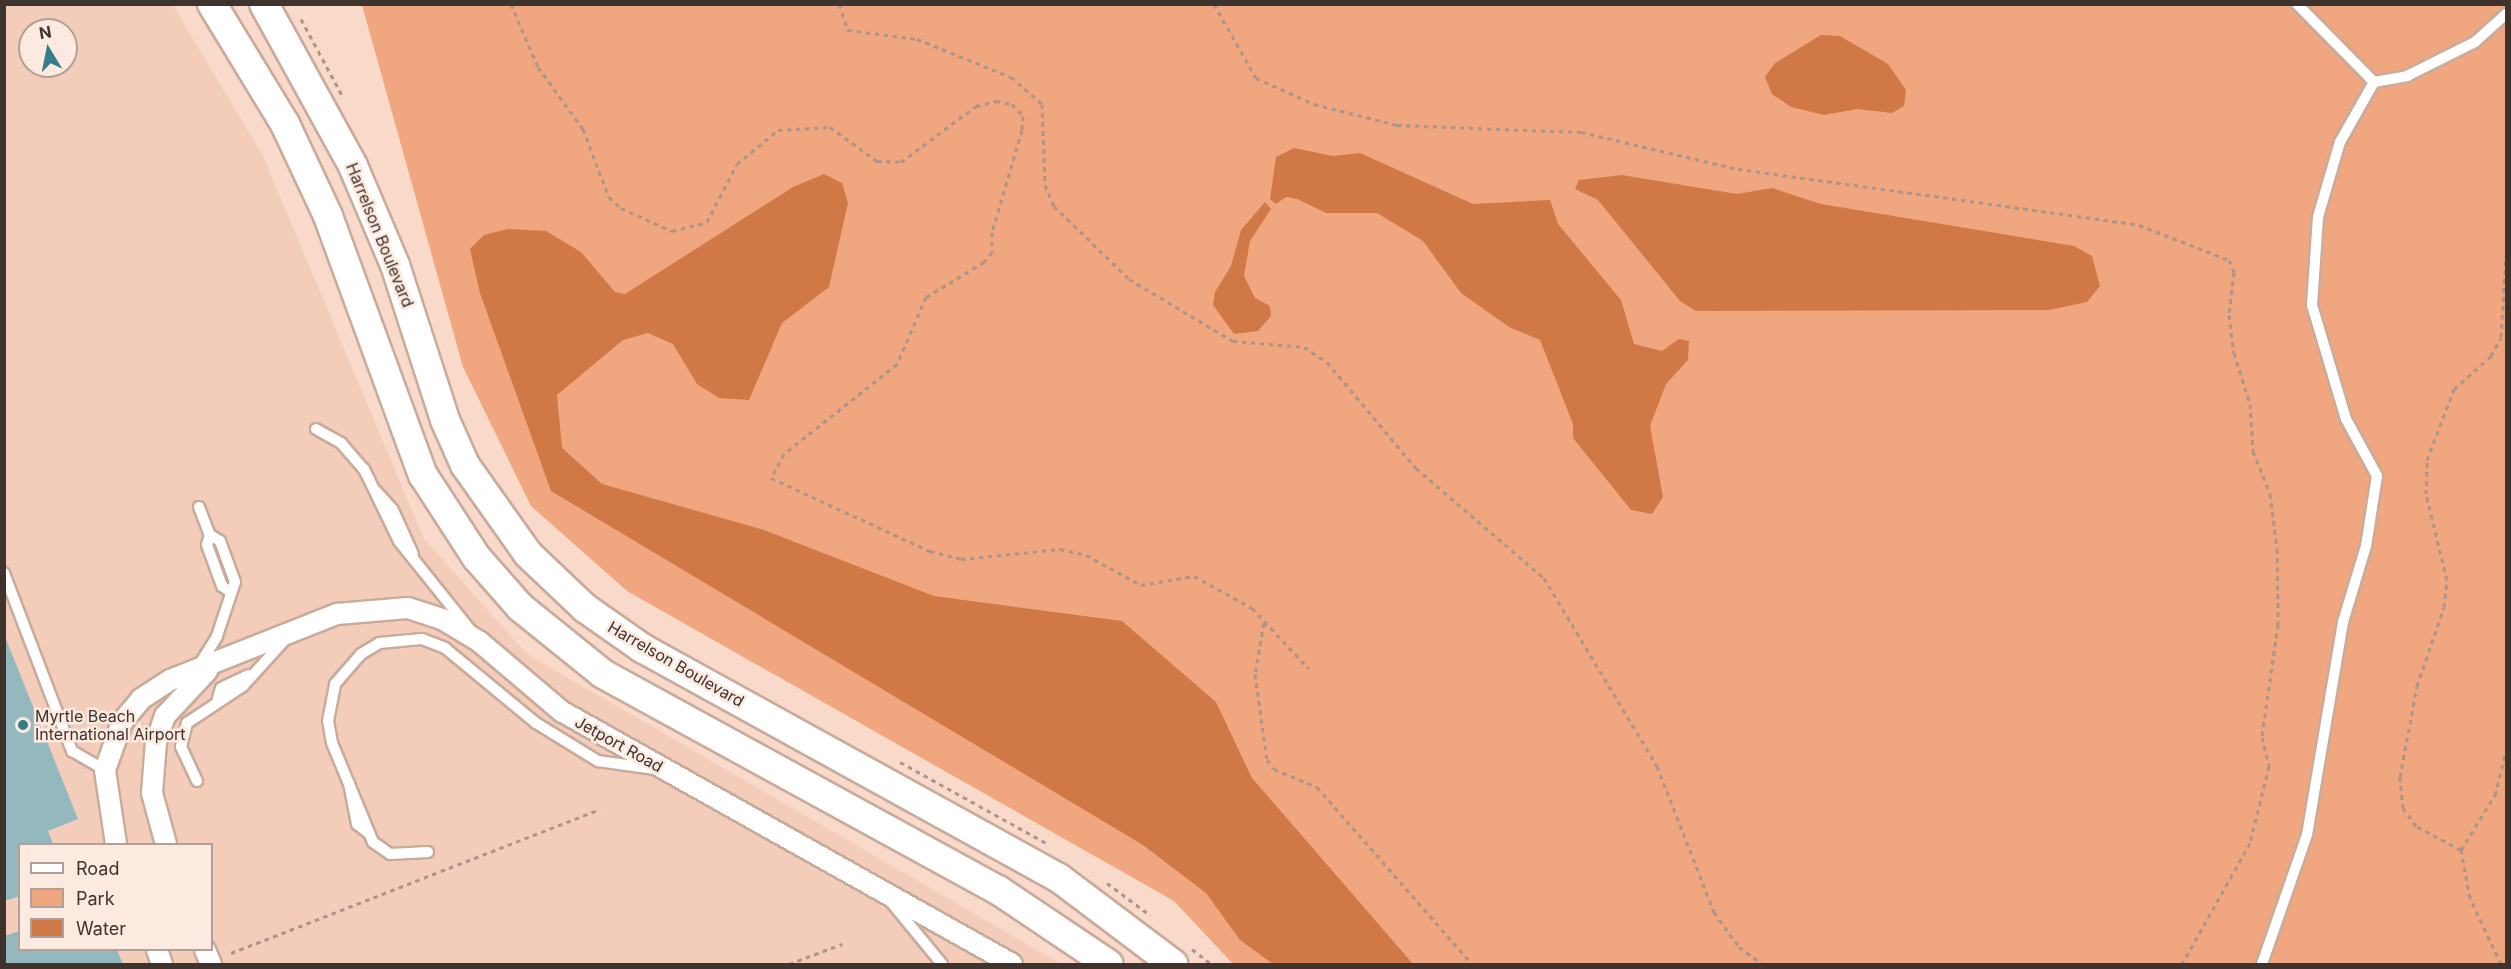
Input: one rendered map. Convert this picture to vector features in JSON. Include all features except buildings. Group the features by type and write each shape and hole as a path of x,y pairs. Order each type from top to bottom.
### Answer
{"main road":[{"path":"212,4 285,124 328,216 423,475 477,558 519,607 603,674 998,890 1108,964"},
{"name":"Harrelson Boulevard","path":"264,4 354,166 395,265 465,465 534,561 585,608 642,648 1059,878 1179,953"}],"street":[{"name":"Jetport Road","path":"116,843 105,770 122,722 141,699 197,669 292,631 337,614 387,606 433,616 480,642 561,711 666,771 875,883 1012,964"},
{"name":"Jetport Road","path":"166,843 152,793 156,742 165,716 220,660"}],"lane":[{"path":"2297,4 2374,82"},
{"path":"2374,82 2407,76 2475,42 2506,14"},
{"path":"2262,964 2307,835 2343,622 2366,546 2377,476 2346,419 2312,305 2318,217 2340,142 2374,82"},
{"path":"316,429 341,443 376,490 383,515 480,642"},
{"path":"197,669 217,636 229,591 207,545 210,535 199,507"},
{"path":"4,573 72,750 105,770"},
{"path":"197,781 181,747 187,723 219,698 243,686 249,675 276,655 292,631"},
{"path":"428,852 390,854 370,834 349,783 328,721 335,684 361,654 398,639 445,648 536,723 598,761 666,771"},
{"path":"875,883 942,964"}],"path":[{"path":"511,4 538,67 583,129 609,197 621,208 672,231 706,222 737,164 778,130 830,127 877,161 901,162 976,106 996,100 1012,104 1023,116 1022,130 992,232 992,252 984,262 926,297 897,364 784,454 771,478 930,551 961,560 1060,549 1086,555 1141,585 1194,576 1227,591 1264,623 1310,669"},
{"path":"839,4 848,30 917,39 1011,77 1042,104 1045,185 1054,207 1129,279 1233,341 1304,346 1327,362 1416,468 1544,579 1657,766 1714,912 1739,947 1762,964"},
{"path":"1214,4 1256,78 1314,104 1397,125 1581,132 1738,170 2139,225 2229,260 2234,272 2229,315 2234,353 2250,404 2253,451 2270,494 2277,549 2277,635 2262,737 2269,766 2250,843 2182,964"},
{"path":"295,8 346,102"},
{"path":"2461,850 2415,826 2403,808 2400,777 2417,686 2444,607 2447,580 2426,494 2427,460 2454,389 2491,356 2501,337 2506,255"},
{"path":"1264,623 1255,674 1267,760 1274,769 1317,787 1472,964"},
{"path":"2502,964 2470,898 2461,850 2496,795 2506,752"},
{"path":"891,757 1057,849"},
{"path":"231,953 600,809"},
{"path":"1104,881 1158,921"},
{"path":"789,964 842,944"},
{"path":"1179,953 1211,964"}],"shaded area":[{"name":"Myrtle Beach International Airport","path":"5,4 173,5 263,156 424,539 527,654 1061,964 5,964"}],"green space":[{"path":"362,5 2506,5 2506,964 1233,964 1174,901 627,591 531,506 463,367"}],"water":[{"path":"1821,35 1840,36 1888,64 1906,90 1904,106 1892,113 1857,109 1824,115 1791,107 1772,94 1765,77 1775,63"},
{"path":"1294,148 1333,156 1360,153 1473,204 1550,200 1558,224 1621,300 1634,344 1662,351 1679,339 1689,341 1688,360 1666,384 1650,426 1663,497 1652,514 1631,510 1573,438 1573,424 1540,340 1509,327 1461,293 1423,241 1377,213 1326,213 1297,199 1286,197 1276,204 1270,199 1276,157"},
{"path":"824,174 842,183 848,203 829,287 782,323 749,400 719,398 697,384 673,344 648,333 623,340 557,395 562,448 602,484 764,530 934,596 1122,621 1216,702 1252,778 1413,964 1273,964 1240,940 1206,893 1143,845 551,491 480,293 470,249 484,235 508,229 546,231 581,252 615,292 625,294 793,187"},
{"path":"1622,175 1737,194 1772,188 1821,204 2074,246 2092,256 2100,286 2087,302 2049,310 1696,311 1680,301 1598,200 1575,189 1579,180"},
{"path":"1265,202 1271,209 1250,241 1244,276 1255,298 1270,306 1271,316 1258,331 1234,334 1213,305 1215,292 1231,266 1241,230"}],"place":[{"name":"Myrtle Beach International Airport","path":"23,725"}]}
